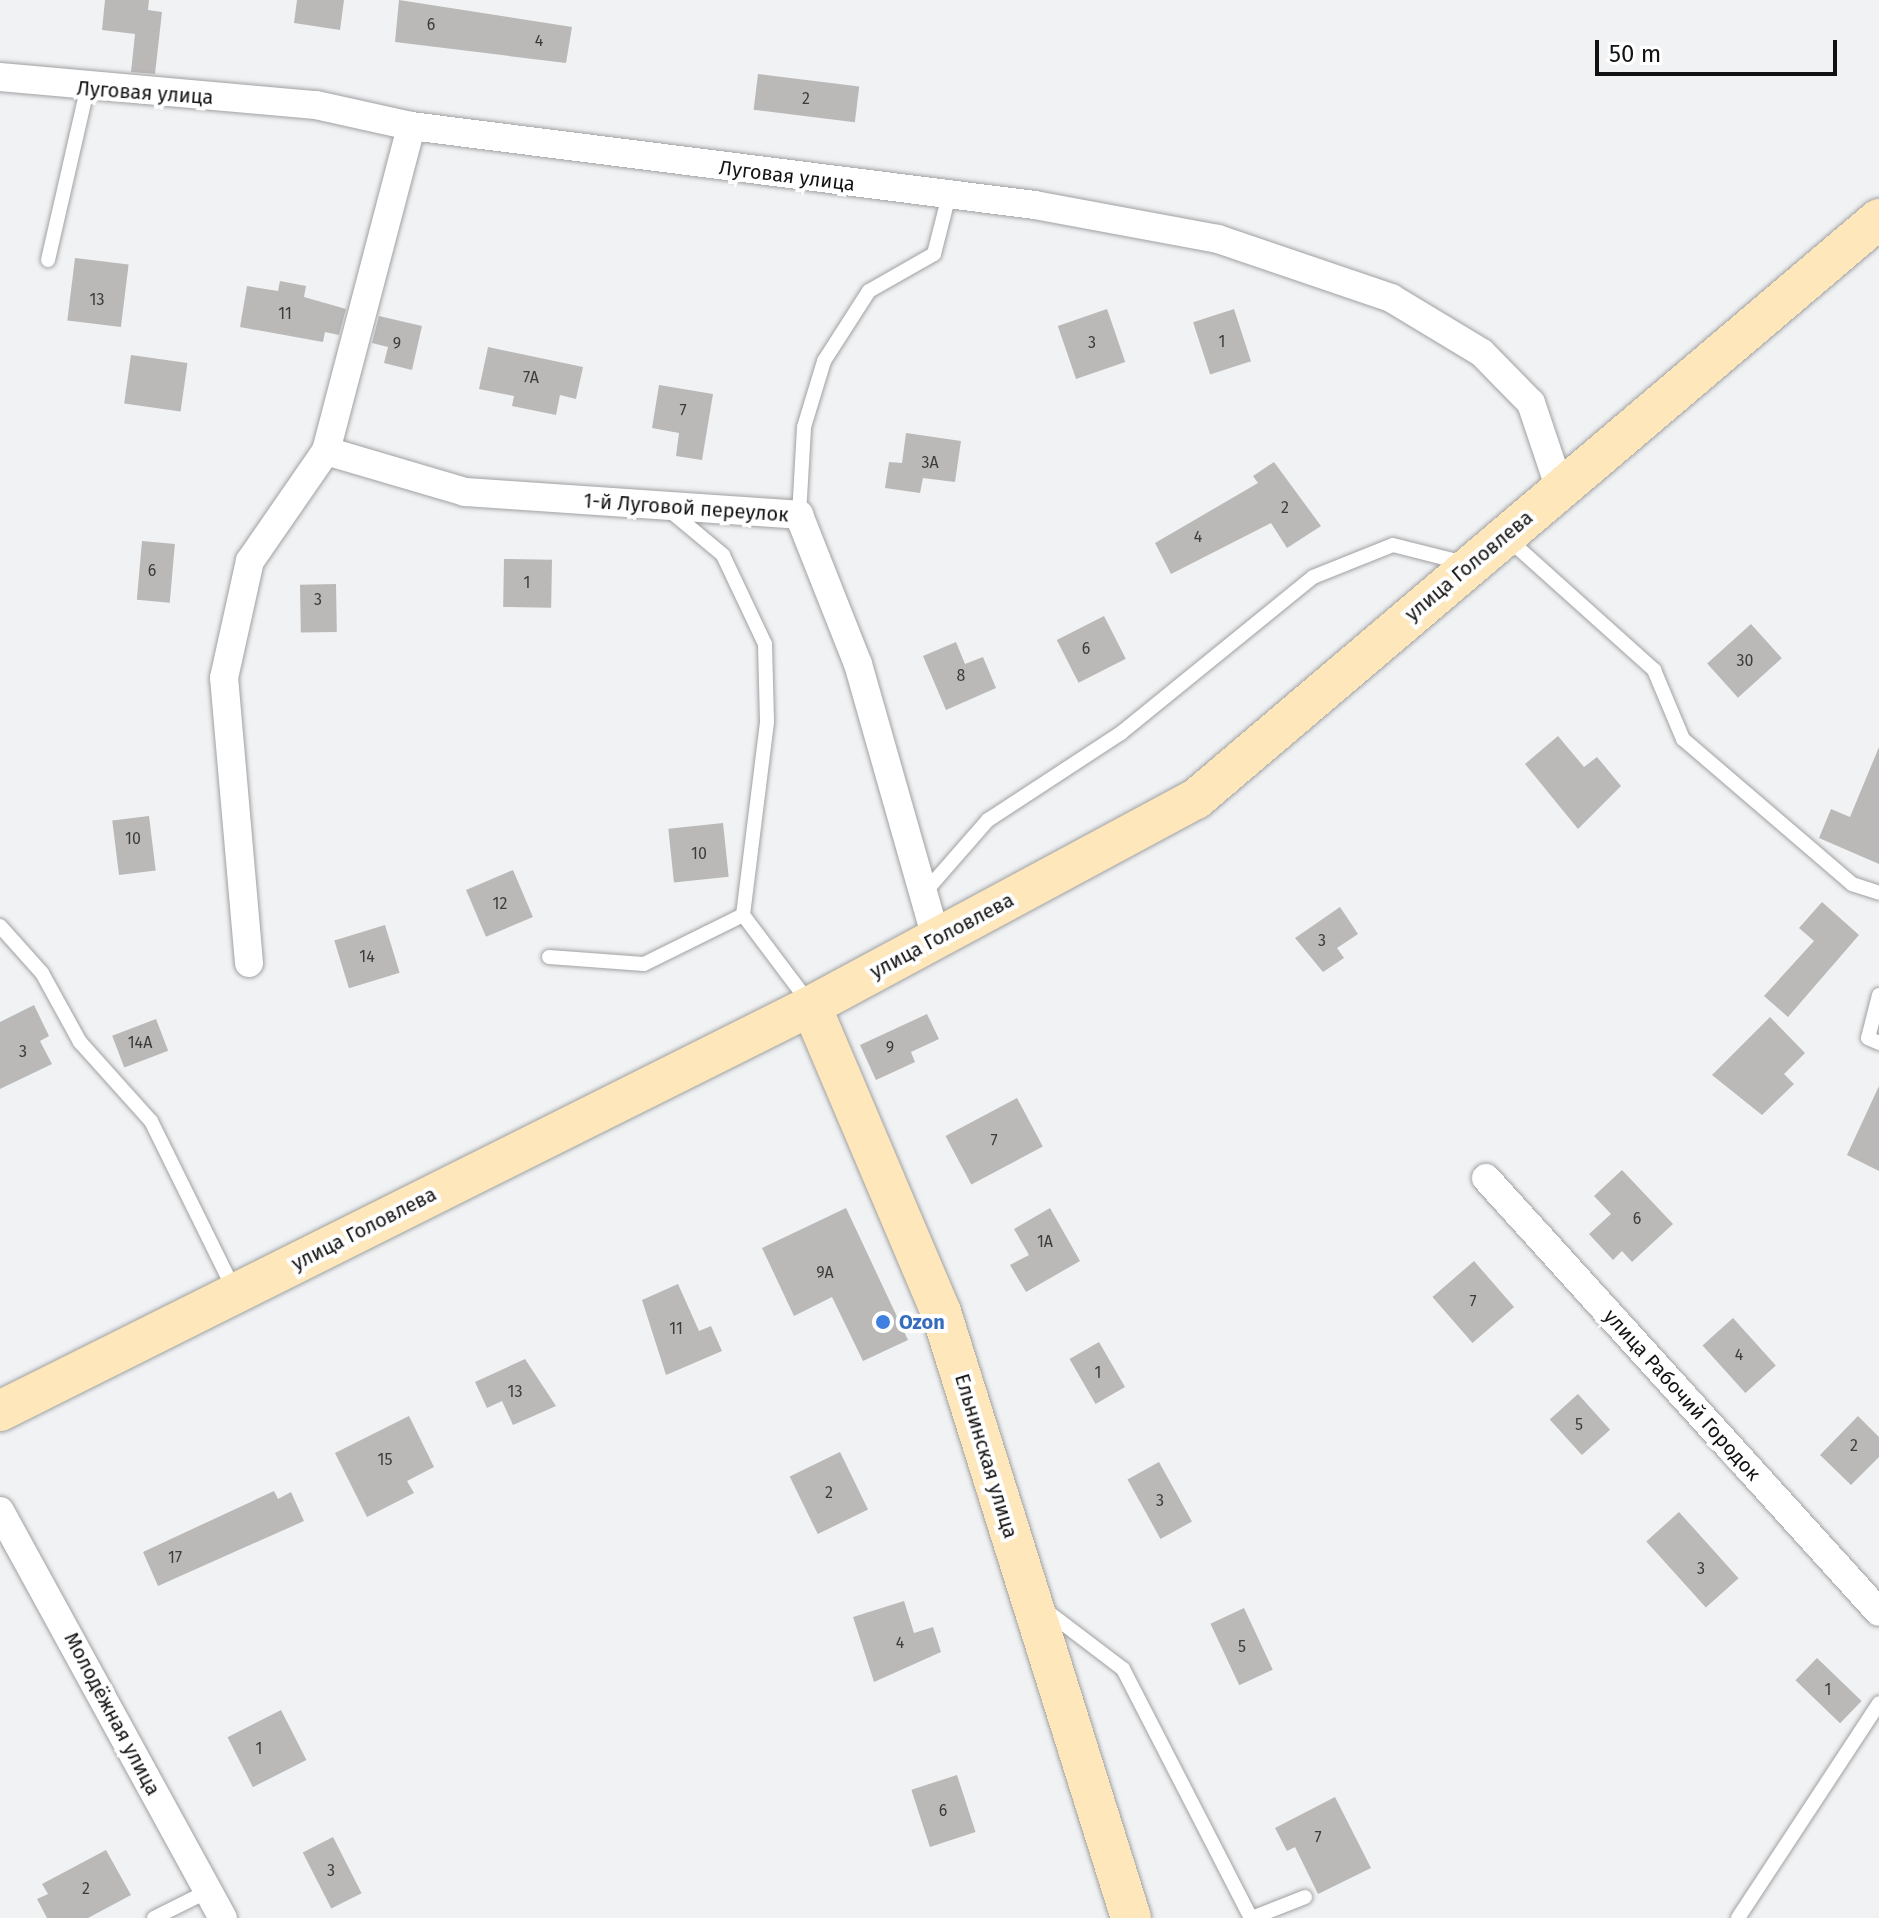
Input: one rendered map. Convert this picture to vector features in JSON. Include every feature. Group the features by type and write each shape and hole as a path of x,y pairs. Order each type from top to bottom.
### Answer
{"main road":[{"name":"улица Головлева","path":"0,1411 811,1006 1196,799 1879,219"},
{"name":"Ельнинская улица","path":"811,1006 941,1312 1131,1918"}],"street":[{"name":"Луговая улица","path":"0,77 87,90 316,105 411,126 949,195 1218,239 1391,298 1482,353 1531,403 1560,489"},
{"path":"249,963 224,678 250,561 326,451 411,126"},
{"name":"1-й Луговой переулок","path":"326,451 465,492 799,515 858,664 936,938"},
{"name":"улица Рабочий Городок","path":"1486,1178 1879,1612"},
{"name":"Молодёжная улица","path":"0,1511 223,1918"}],"lane":[{"path":"48,260 87,90"},
{"path":"799,515 804,427 824,361 869,291 934,254 949,195"},
{"path":"666,507 723,555 765,644 767,721 743,915 811,1006"},
{"path":"1505,536 1654,670 1683,739 1852,884 1879,893"},
{"path":"924,893 988,820 1121,733 1313,577 1393,545 1471,565"},
{"path":"549,957 644,964 743,915"},
{"path":"0,926 42,973 80,1042 151,1121 236,1294"},
{"path":"1879,995 1868,1038 1879,1043"},
{"path":"1030,1598 1123,1669 1252,1918 1305,1897"},
{"path":"1738,1918 1879,1703"},
{"path":"154,1918 208,1891"}],"building":[{"path":"105,0 149,0 148,10 162,12 155,74 131,72 135,34 102,30"},
{"path":"297,0 344,0 340,30 294,23"},
{"path":"399,0 572,27 566,63 395,42"},
{"path":"758,74 859,86 855,122 754,110"},
{"path":"75,258 129,265 121,327 67,321"},
{"path":"280,281 306,286 304,297 346,309 339,335 325,332 323,342 240,327 247,286 278,291"},
{"path":"1107,309 1125,362 1076,379 1058,326"},
{"path":"1234,309 1251,361 1210,375 1193,322"},
{"path":"379,316 422,326 412,370 384,363 388,347 372,343"},
{"path":"488,347 583,367 576,399 560,395 556,415 512,406 514,396 479,389"},
{"path":"131,355 187,363 181,411 124,404"},
{"path":"659,385 713,394 702,460 676,456 679,433 652,428"},
{"path":"906,433 961,441 955,482 923,478 920,493 885,488 889,462 902,463"},
{"path":"1274,462 1321,526 1287,548 1271,523 1171,574 1155,543 1258,483 1253,476"},
{"path":"142,541 175,544 170,603 137,600"},
{"path":"504,559 552,560 551,608 503,607"},
{"path":"336,584 337,632 301,633 300,585"},
{"path":"1104,616 1126,659 1079,683 1057,640"},
{"path":"1751,624 1782,658 1738,698 1707,663"},
{"path":"956,642 965,664 983,657 996,688 946,710 923,656"},
{"path":"1558,736 1584,767 1597,757 1621,786 1578,829 1525,764"},
{"path":"1879,747 1879,864 1819,838 1831,809 1850,817"},
{"path":"149,816 156,871 119,875 112,821"},
{"path":"723,823 729,877 674,882 668,829"},
{"path":"513,870 533,917 486,937 466,890"},
{"path":"1822,902 1859,935 1788,1017 1764,996 1814,941 1799,928"},
{"path":"1340,907 1358,934 1337,948 1344,958 1323,972 1295,938"},
{"path":"385,925 400,973 349,988 334,940"},
{"path":"34,1005 49,1036 40,1041 52,1064 0,1089 0,1022"},
{"path":"927,1014 939,1039 911,1052 915,1062 876,1080 860,1045"},
{"path":"1770,1017 1805,1053 1784,1074 1794,1084 1762,1115 1712,1075"},
{"path":"156,1019 168,1051 124,1068 112,1036"},
{"path":"1879,1086 1879,1171 1847,1155"},
{"path":"1017,1098 1043,1147 971,1185 945,1136"},
{"path":"1622,1170 1673,1224 1632,1262 1622,1251 1613,1260 1589,1234 1611,1214 1594,1196"},
{"path":"846,1208 908,1340 863,1361 832,1297 794,1316 762,1248"},
{"path":"1050,1208 1080,1261 1026,1292 1010,1265 1029,1255 1014,1229"},
{"path":"1474,1261 1514,1307 1473,1343 1432,1297"},
{"path":"678,1284 699,1331 711,1326 722,1351 666,1375 642,1300"},
{"path":"1733,1318 1776,1366 1745,1393 1703,1345"},
{"path":"1099,1342 1125,1387 1096,1404 1070,1359"},
{"path":"525,1359 556,1406 513,1425 502,1401 487,1408 475,1382"},
{"path":"1578,1394 1610,1430 1582,1455 1550,1419"},
{"path":"409,1416 434,1467 407,1481 414,1493 367,1517 335,1453"},
{"path":"1858,1416 1879,1437 1879,1457 1851,1485 1820,1455"},
{"path":"840,1452 868,1510 818,1534 790,1477"},
{"path":"1159,1462 1192,1521 1160,1539 1128,1479"},
{"path":"274,1491 278,1499 291,1492 304,1521 158,1586 143,1552"},
{"path":"1679,1512 1739,1578 1706,1608 1646,1541"},
{"path":"904,1601 914,1633 933,1627 941,1652 874,1682 853,1617"},
{"path":"1244,1608 1273,1670 1239,1685 1210,1624"},
{"path":"1817,1658 1862,1701 1840,1723 1795,1680"},
{"path":"281,1710 306,1760 253,1787 228,1737"},
{"path":"957,1775 976,1832 930,1847 911,1790"},
{"path":"1335,1797 1371,1868 1318,1894 1295,1847 1287,1851 1275,1828"},
{"path":"333,1837 362,1893 331,1909 303,1852"},
{"path":"106,1850 131,1895 88,1918 47,1918 37,1899 48,1894 42,1884"}],"place":[{"name":"Ozon","path":"883,1322"}]}
